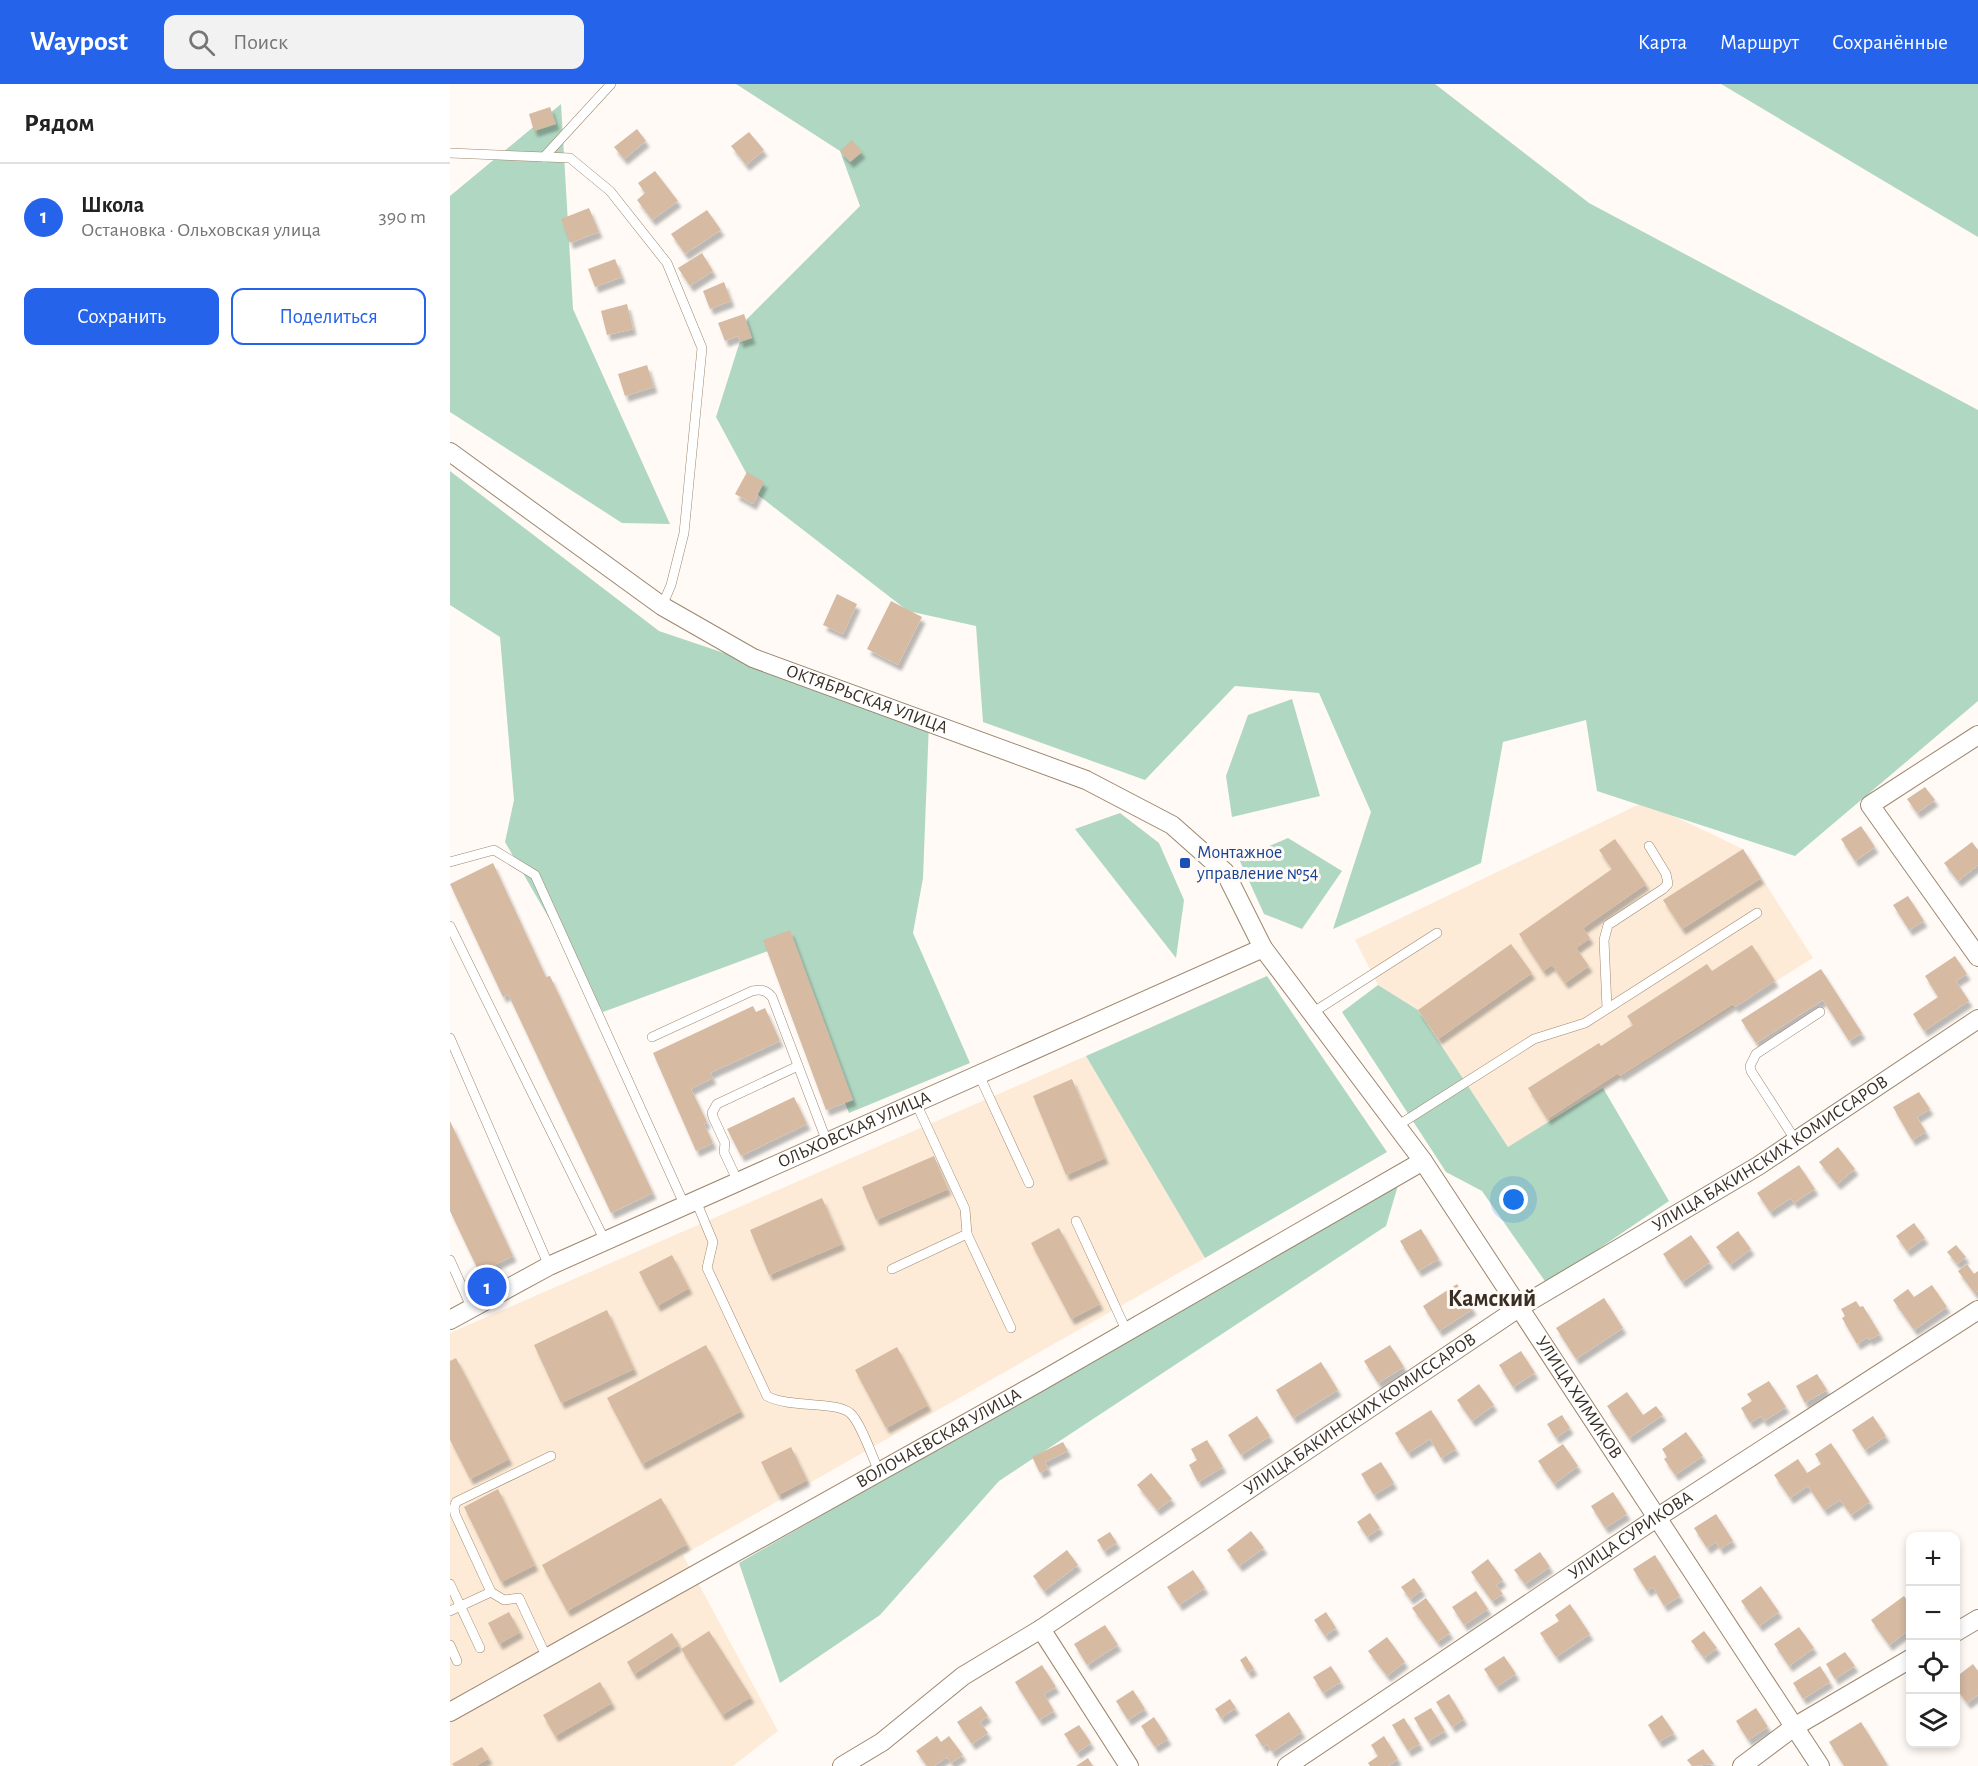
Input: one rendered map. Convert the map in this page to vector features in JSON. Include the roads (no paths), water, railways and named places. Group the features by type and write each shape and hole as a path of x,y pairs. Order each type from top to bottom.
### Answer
{"street":[{"name":"ОКТЯБРЬСКАЯ УЛИЦА","path":"450,452 662,606 753,658 1086,780 1172,825 1225,872 1263,948"},
{"path":"1978,735 1870,805 1978,957"},
{"name":"УЛИЦА ХИМИКОВ","path":"1263,948 1423,1161 1820,1766"},
{"name":"ОЛЬХОВСКАЯ УЛИЦА","path":"450,1320 549,1266 1263,948"},
{"name":"УЛИЦА БАКИНСКИХ КОМИССАРОВ","path":"842,1766 882,1742 963,1676 1041,1629 1520,1307 1758,1166 1978,1019"},
{"name":"ВОЛОЧАЕВСКАЯ УЛИЦА","path":"450,1712 1127,1332 1423,1161"},
{"name":"УЛИЦА СУРИКОВА","path":"1287,1766 1658,1517 1978,1310"},
{"path":"1960,1630 1978,1619"},
{"path":"1041,1629 1129,1766"},
{"path":"1742,1766 1794,1727 1906,1662"}],"lane":[{"path":"544,157 611,84"},
{"path":"450,153 570,158 610,191 667,263 702,348 684,533 671,585 662,606"},
{"path":"1607,1008 1604,940 1608,926 1664,889 1668,884 1666,874 1649,846"},
{"path":"450,862 494,850 535,875 691,1203 713,1242 707,1268 767,1396 781,1402 839,1408 851,1413 879,1472"},
{"path":"1397,1126 1534,1039 1585,1023 1756,913"},
{"path":"450,926 605,1242"},
{"path":"1312,1013 1437,933"},
{"path":"652,1037 760,989 767,991 772,997 827,1142"},
{"path":"1796,1141 1750,1066 1756,1054 1820,1012"},
{"path":"450,1038 549,1266"},
{"path":"738,1182 724,1152 725,1143 713,1117 714,1107 798,1066"},
{"path":"979,1075 1029,1183"},
{"path":"916,1103 965,1209 967,1234 1011,1328"},
{"path":"1076,1221 1127,1332"},
{"path":"892,1269 967,1234"},
{"path":"450,1260 472,1309"},
{"path":"547,1658 519,1598 504,1600 491,1592 454,1514 454,1508 456,1502 551,1456"},
{"path":"450,1584 480,1648"},
{"path":"450,1611 491,1592"},
{"path":"450,1645 457,1661"}],"place":[{"name":"Монтажное управление №54","path":"1185,863"},
{"name":"Школа","path":"487,1287"}],"district":[{"name":"Камский","path":"1492,1299"}]}
